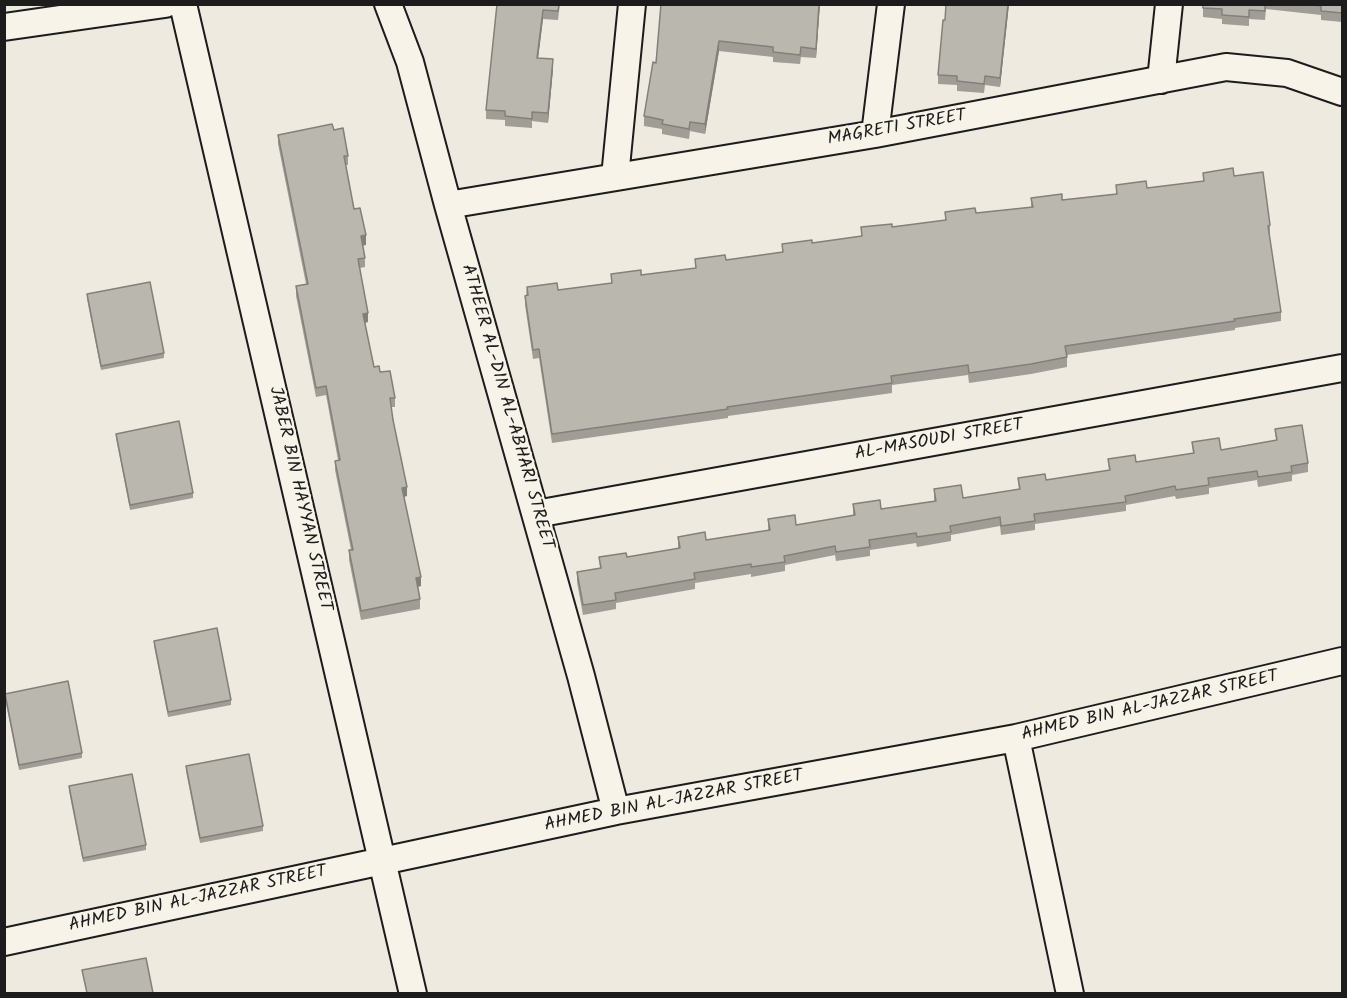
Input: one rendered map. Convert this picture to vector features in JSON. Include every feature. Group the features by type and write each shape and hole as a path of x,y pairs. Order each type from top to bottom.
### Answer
{"street":[{"path":"4,27 165,4"},
{"name":"JABER BIN HAYYAN STREET","path":"183,4 384,860 413,993"},
{"name":"ATHEER AL-DIN AL-ABHARI STREET","path":"388,4 410,62 448,205 537,514 616,812"},
{"path":"615,177 632,4"},
{"path":"875,134 891,4"},
{"path":"1161,80 1169,4"},
{"name":"MAGRETI STREET","path":"448,205 875,134 1226,68 1287,73 1342,92"},
{"name":"AL-MASOUDI STREET","path":"537,514 1342,368"},
{"name":"AHMED BIN AL-JAZZAR STREET","path":"4,942 616,812 1016,738 1342,661"},
{"path":"1016,738 1070,993"}],"building":[{"path":"497,4 559,4 558,11 543,10 537,58 553,59 548,113 532,112 532,119 505,116 505,111 486,110"},
{"path":"661,4 819,4 816,49 801,47 800,55 773,52 773,47 719,41 705,124 690,122 689,129 662,124 663,120 644,116 653,62 656,63"},
{"path":"946,4 1008,4 1000,78 985,76 984,84 957,81 957,76 938,75"},
{"path":"1203,4 1265,4 1265,11 1249,10 1249,17 1222,15 1222,9 1203,8"},
{"path":"1307,4 1342,4 1342,13 1321,11 1321,6"},
{"path":"332,124 334,130 343,128 348,156 344,156 354,209 360,208 366,235 361,236 365,258 358,259 368,313 363,314 374,367 379,366 380,372 390,371 395,398 390,398 393,420 407,487 402,488 421,577 416,578 420,599 361,611 349,550 353,550 335,461 340,460 326,386 316,388 296,286 308,284 278,135"},
{"path":"1233,168 1234,176 1263,172 1270,225 1268,226 1281,312 1065,346 1067,357 1031,364 969,373 968,365 891,376 892,383 552,434 539,349 533,350 525,296 528,295 527,287 557,283 558,290 612,283 611,274 641,270 641,275 696,268 695,259 725,255 726,260 783,252 782,244 812,240 812,243 862,236 861,227 892,224 892,227 946,220 945,212 975,208 976,213 1033,207 1031,198 1062,194 1062,200 1117,194 1116,185 1146,181 1147,188 1204,181 1203,173"},
{"path":"150,282 164,353 101,366 87,294"},
{"path":"179,421 193,493 130,505 116,434"},
{"path":"1302,425 1308,463 1291,466 1292,472 1258,477 1257,471 1208,478 1209,485 1176,490 1175,486 1125,496 1126,502 1034,514 1035,521 1001,526 1000,517 950,526 951,532 917,537 916,533 869,540 870,547 836,552 835,546 784,556 785,562 751,567 751,564 694,573 695,579 615,593 616,600 583,605 577,572 601,568 599,557 626,553 627,557 680,548 678,537 705,532 706,540 770,530 768,519 795,515 796,525 855,515 853,504 880,500 881,509 936,501 934,489 961,485 963,498 1020,489 1018,478 1045,474 1046,480 1110,470 1108,459 1135,455 1136,462 1194,453 1192,442 1219,438 1221,450 1277,440 1275,429"},
{"path":"217,628 231,700 168,712 154,641"},
{"path":"68,681 82,753 19,765 5,694"},
{"path":"249,754 263,826 200,838 186,766"},
{"path":"132,774 146,845 83,858 69,786"},
{"path":"146,958 153,993 87,993 82,970"}]}
